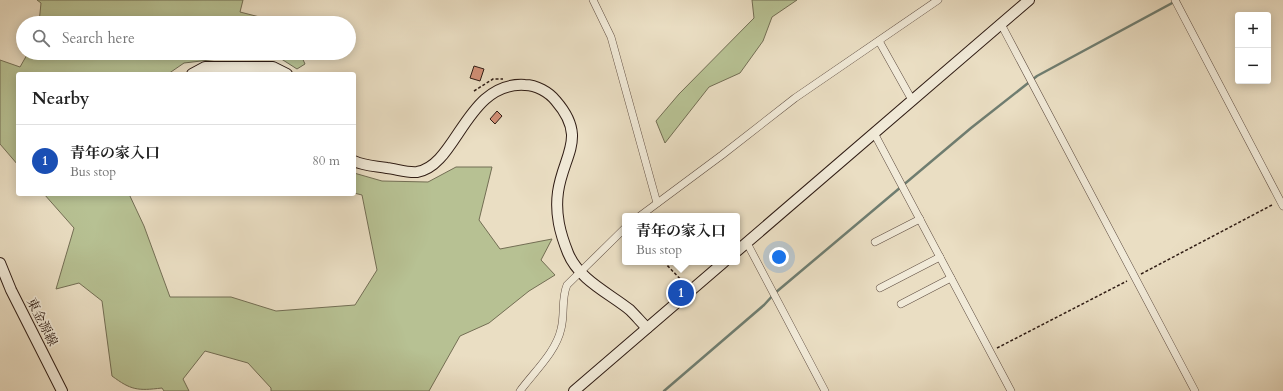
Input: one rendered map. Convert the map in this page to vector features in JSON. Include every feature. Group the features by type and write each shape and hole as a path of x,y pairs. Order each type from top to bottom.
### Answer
{"street":[{"path":"593,0 611,37 657,203"},
{"path":"644,213 795,98 938,0"},
{"path":"740,249 1029,0"},
{"path":"1175,0 1283,206"},
{"path":"1001,24 1195,391"},
{"path":"879,40 912,100"},
{"path":"196,72 205,67 273,67 283,72"},
{"path":"356,161 416,172 427,168 437,160 479,105 490,95 510,85 526,84 540,89 554,98 565,111 571,124 572,137 570,154 558,190 557,209 559,227 569,255 580,271 630,311 646,328"},
{"path":"874,133 1011,391"},
{"path":"874,242 920,219"},
{"path":"520,391 558,339 562,328 565,291 567,285 622,231"},
{"path":"747,243 825,391"},
{"path":"880,288 940,257"},
{"name":"東金源線","path":"0,263 11,290 62,391"},
{"path":"574,391 720,265"},
{"path":"901,304 951,278"}],"path":[{"path":"667,265 691,290"}],"green space":[{"path":"37,0 243,0 240,12 256,16 40,16 41,3"},
{"path":"752,0 797,0 772,17 763,41 740,73 709,87 665,143 656,121 679,94 754,18"},
{"path":"0,60 20,67 24,60 210,60 184,63 171,72 16,72 16,163 0,144"},
{"path":"283,60 303,60 305,64 297,69"},
{"path":"456,167 492,167 479,220 500,249 552,239 541,260 555,275 529,291 489,323 460,336 429,391 271,391 271,388 248,363 205,351 183,379 189,391 164,391 162,388 140,389 130,387 112,376 102,301 79,283 56,289 74,228 46,196 130,196 144,226 170,297 231,297 276,311 355,305 377,270 362,195 356,194 356,174 382,181 428,182"}],"building":[{"path":"474,66 484,69 480,81 470,78"},
{"path":"497,111 502,116 495,124 490,119"}],"waterway":[{"path":"664,391 764,305 775,293 971,128 1037,76 1176,1"}],"place":[{"name":"青年の家入口","path":"681,293"}]}
